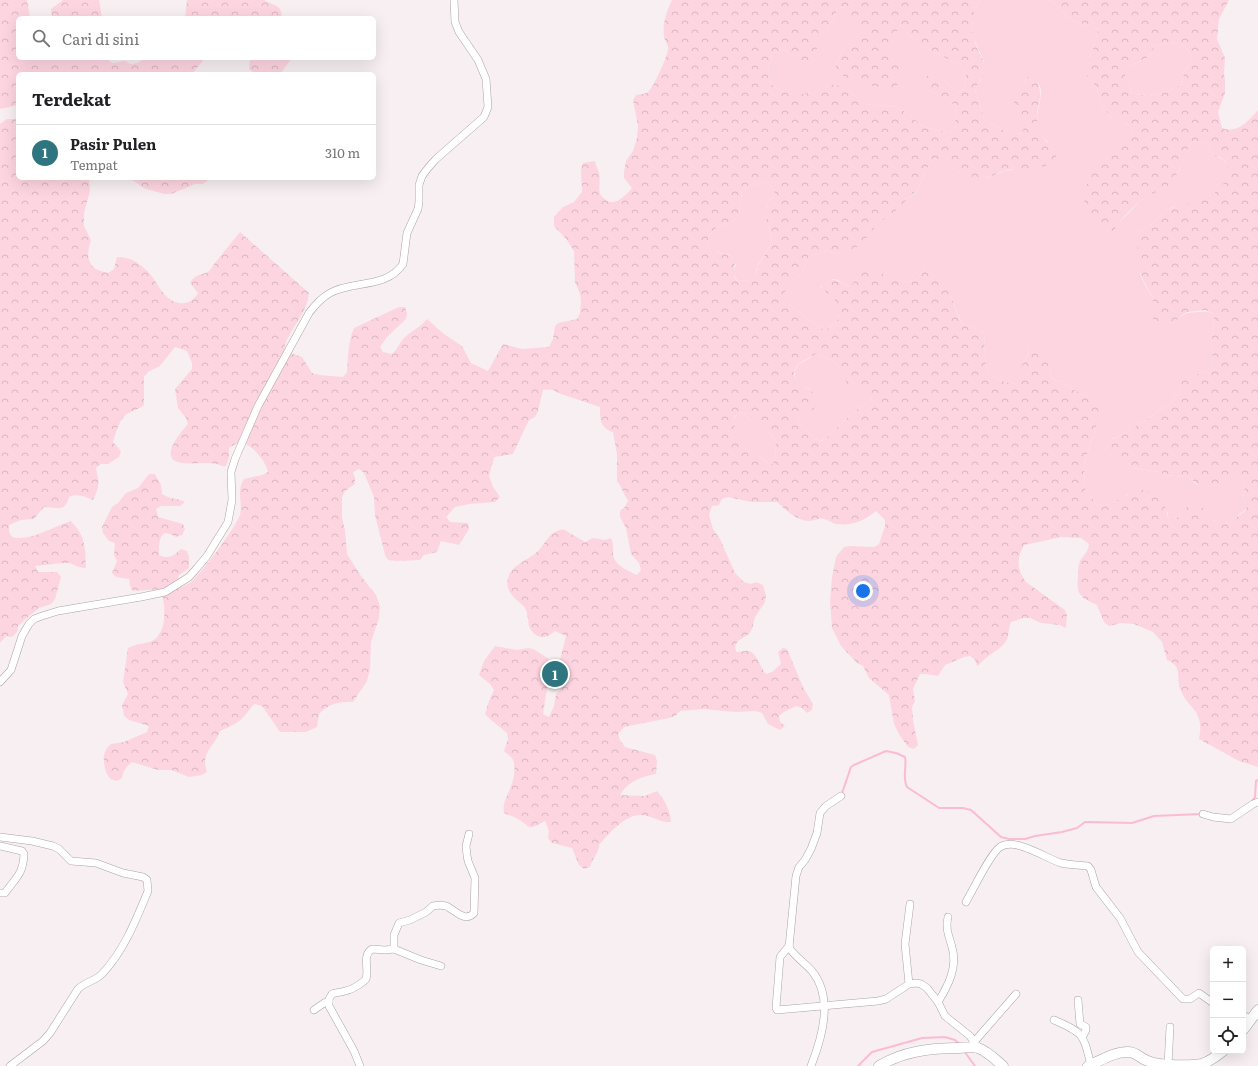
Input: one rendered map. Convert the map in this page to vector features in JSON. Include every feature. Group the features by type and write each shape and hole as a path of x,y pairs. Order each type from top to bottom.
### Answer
{"street":[{"path":"0,682 11,670 22,636 28,624 34,619 48,613 164,592 189,577 207,556 228,522 232,500 231,472 235,459 258,406 309,313 317,303 331,293 347,287 371,284 382,280 396,272 403,264 407,233 418,209 419,185 422,176 436,159 484,117 488,107 486,79 478,60 458,32 455,22 454,0"},
{"path":"811,1066 820,1044 825,1006 818,978 805,963 790,950 789,946 797,872 811,849 817,833 820,812 841,796"},
{"path":"1203,814 1230,820 1258,802"},
{"path":"394,949 394,935 400,923 426,912 432,906 446,906 464,917 471,916 474,913 475,878 468,861 466,846 469,834"},
{"path":"0,837 32,841 59,848 73,861 96,863 123,873 145,878 148,887 132,929 102,974 78,989 50,1033 43,1041 10,1066"},
{"path":"966,902 996,851 1005,845 1020,845 1056,861 1075,866 1088,866 1091,870 1096,887 1120,918 1138,952 1183,999 1190,999 1199,994 1210,1001"},
{"path":"0,846 23,852 24,854 23,867 19,876 5,893 0,893"},
{"path":"910,904 905,944 910,984"},
{"path":"938,1002 949,984 952,973 953,947 948,935 948,917"},
{"path":"789,946 780,957 777,1010 878,1001 886,999 910,984 916,983 927,988 938,1002 945,1016 970,1036 975,1046"},
{"path":"314,1010 329,1001 334,993 352,989 365,980 367,976 366,960 370,950 372,949 394,949 441,966"},
{"path":"975,1046 1016,994"},
{"path":"1078,1000 1080,1024 1086,1027 1086,1030 1082,1036"},
{"path":"329,1001 329,1006 354,1051 360,1066"},
{"path":"1247,1018 1258,1010"},
{"path":"1054,1020 1073,1028 1082,1036 1086,1042 1090,1065 1119,1053 1128,1052 1134,1053 1146,1061 1155,1064 1181,1066 1199,1065 1215,1058 1220,1054"},
{"path":"1168,1065 1170,1027"},
{"path":"879,1066 898,1056 912,1052 937,1048 975,1046 988,1053 1003,1066"}],"green space":[{"path":"0,0 27,0 30,16 16,16 16,60 108,60 112,63 125,61 130,64 143,60 203,60 194,72 16,72 16,105 0,109"},
{"path":"63,0 99,0 102,16 52,16 51,9"},
{"path":"187,0 264,0 277,6 281,10 281,16 185,16"},
{"path":"672,0 980,0 976,6 972,18 972,31 975,44 984,63 983,74 975,90 985,121 1013,135 1019,135 1023,130 1023,126 1014,106 1014,99 1027,77 1034,77 1040,90 1037,112 1038,125 1043,137 1057,154 1054,160 1043,167 1007,170 984,178 969,176 954,169 939,159 934,160 927,168 918,189 890,216 879,222 864,241 854,249 841,254 829,251 811,256 802,273 791,283 784,293 786,302 825,330 836,321 841,311 837,302 824,290 819,280 835,280 849,287 862,272 870,270 904,282 910,282 916,279 925,268 931,267 942,278 946,285 961,322 984,333 985,359 987,371 990,374 1005,382 1017,383 1021,368 1029,349 1035,347 1045,356 1051,378 1088,397 1099,408 1096,427 1084,464 1085,489 1098,506 1114,502 1140,489 1151,493 1160,499 1165,507 1168,519 1176,518 1182,515 1189,503 1201,506 1214,521 1226,523 1244,512 1247,507 1242,496 1245,485 1239,475 1235,474 1214,487 1201,487 1191,479 1185,477 1165,475 1159,472 1133,468 1127,461 1105,449 1107,441 1118,437 1169,405 1181,390 1182,378 1205,371 1210,367 1212,360 1214,314 1206,310 1187,312 1173,324 1166,326 1152,318 1153,298 1139,270 1137,238 1140,232 1151,225 1165,210 1202,200 1213,194 1222,186 1229,175 1229,169 1225,161 1220,157 1214,156 1210,149 1202,142 1195,141 1190,143 1175,178 1167,187 1150,195 1134,206 1113,232 1106,230 1101,226 1085,206 1084,200 1086,187 1095,167 1105,153 1132,131 1129,125 1112,118 1103,107 1097,88 1087,76 1085,64 1092,53 1098,30 1071,19 1050,0 1229,0 1219,19 1217,39 1225,58 1225,93 1218,112 1222,128 1238,128 1258,110 1258,767 1239,761 1199,739 1200,722 1198,716 1180,689 1178,672 1175,665 1167,660 1162,642 1153,632 1134,624 1121,623 1109,626 1104,622 1097,605 1083,598 1078,588 1078,567 1088,549 1089,544 1081,538 1062,537 1024,545 1021,550 1019,560 1019,569 1026,582 1065,610 1067,615 1066,628 1060,625 1041,623 1030,618 1023,618 1011,622 1007,639 1004,644 977,666 975,660 970,656 945,665 938,676 920,674 913,689 915,701 912,707 918,745 914,749 908,747 894,724 889,695 869,678 863,666 857,663 841,646 832,628 830,602 832,577 836,557 844,547 874,547 879,544 885,526 885,520 876,511 867,518 847,524 836,524 826,519 809,521 795,517 777,502 751,502 728,497 722,499 719,505 712,506 709,515 713,529 720,539 735,573 744,582 751,584 756,582 763,585 766,596 765,602 755,617 749,634 738,641 735,646 736,652 748,651 755,655 766,674 772,672 781,664 778,652 783,648 787,649 803,687 813,704 812,710 807,713 802,708 796,706 784,712 779,716 780,722 785,726 780,730 768,724 762,713 755,711 736,712 703,709 680,711 675,716 669,718 624,727 618,734 625,747 655,755 657,761 656,774 635,780 623,790 620,795 645,796 657,791 667,805 671,822 665,822 640,815 626,819 599,845 598,851 590,867 584,869 579,865 572,848 552,843 548,838 549,831 545,821 529,827 515,817 504,813 505,802 514,777 514,763 512,758 504,751 508,739 507,733 485,714 494,690 490,684 479,675 484,661 495,646 517,650 529,648 535,650 549,659 544,670 547,688 543,714 549,717 554,706 556,694 561,689 562,677 560,660 566,636 555,631 544,637 534,634 529,626 525,608 515,599 508,589 507,581 513,569 536,553 554,532 563,529 585,542 593,538 605,540 611,538 613,544 613,554 616,561 637,575 641,570 639,563 631,554 626,528 620,517 620,511 625,507 628,501 617,480 617,454 613,432 603,426 600,416 600,407 553,390 543,390 538,411 535,417 529,420 513,454 494,457 489,476 493,487 500,497 495,502 469,504 455,507 446,517 450,522 468,523 469,529 459,545 441,541 437,552 424,555 420,560 389,560 385,556 375,515 374,497 364,473 359,469 353,472 355,484 345,491 342,497 342,518 345,530 347,554 361,576 376,595 380,606 379,618 371,642 370,669 367,681 353,702 343,702 327,707 319,714 317,727 306,732 280,732 262,706 254,704 239,721 220,731 205,759 207,772 202,775 189,777 171,770 158,770 132,762 125,769 122,778 117,781 112,780 107,774 104,764 104,755 107,749 111,744 124,742 147,732 149,726 129,720 124,716 122,705 128,694 123,682 128,648 152,641 157,637 163,625 164,602 160,589 133,591 130,586 129,579 116,577 112,573 117,561 114,555 115,543 109,541 103,533 102,527 112,507 118,503 126,493 138,488 149,474 155,474 161,485 162,494 185,502 180,506 161,506 156,509 158,517 183,524 185,529 182,535 176,537 164,533 159,546 159,555 166,557 174,555 181,549 187,551 189,557 189,568 178,576 182,587 191,582 202,570 218,550 237,521 241,510 240,488 244,479 268,472 261,457 252,448 243,443 235,444 229,448 229,457 226,466 211,463 182,463 175,461 171,457 171,452 176,440 188,424 186,418 178,408 175,389 192,369 192,363 187,351 175,347 160,366 148,372 144,377 144,405 124,416 120,423 113,442 121,451 119,457 108,464 101,464 96,468 98,484 93,500 75,495 69,497 63,507 44,507 34,519 21,520 9,525 9,532 12,537 19,538 42,533 71,521 80,532 84,543 86,568 68,563 35,566 38,572 57,572 61,577 55,599 51,604 39,608 18,626 17,632 12,637 6,636 0,643 0,124 7,119 16,119 16,180 89,180 90,191 84,213 84,226 91,240 88,251 89,259 97,270 108,273 114,269 117,257 132,260 148,272 166,296 174,302 187,302 198,293 190,283 192,280 212,268 240,232 309,293 301,315 287,339 284,351 302,357 312,373 343,377 347,372 349,344 354,328 399,307 405,307 407,313 406,319 387,337 380,347 383,352 392,354 404,338 427,319 444,334 462,346 471,363 488,371 503,344 522,349 549,347 553,339 555,326 558,323 577,319 580,313 581,300 575,282 574,251 567,240 554,226 554,217 563,207 574,202 582,192 581,169 583,163 595,161 600,175 600,194 609,202 617,201 627,194 632,188 624,178 624,172 626,161 633,151 637,138 638,126 633,100 636,95 647,93 650,90 667,54 668,48 664,38 665,17","holes":["844,7 862,33 842,52 835,68 838,73 857,81 882,88 893,88 896,86 900,82 900,72 897,65 889,57 889,44 901,25 918,45 961,66 965,71 966,77 963,90 957,92 938,75 927,76 924,81 924,87 928,91 940,95 956,106 955,126 952,131 946,132 924,127 907,113 896,107 866,104 859,96 843,87 827,85 810,92 797,94 780,90 771,83 768,73 772,54 783,49 794,57 806,62 811,58 828,30 838,8","1179,42 1189,51 1192,57 1183,73 1184,79 1180,84 1168,92 1161,94 1138,95 1132,93 1125,75 1125,69 1148,57 1155,46","764,182 771,186 775,194 767,206 767,225 772,240 758,266 756,276 750,280 737,281 734,277 735,258 710,249 707,246 709,236 717,227 735,220 739,215 742,190","816,354 833,361 837,365 848,385 872,394 871,400 855,411 821,441 815,439 797,421 815,408 817,399 810,390 795,378 794,373 799,364","742,412 755,425 765,429 773,437 776,446 773,464 741,445 735,428 735,416"]},
{"path":"980,0 1050,0 1071,19 1098,30 1092,53 1085,64 1087,76 1097,88 1103,107 1112,118 1129,125 1132,131 1102,157 1113,232 1116,226 1139,202 1149,195 1161,190 1179,171 1190,143 1195,141 1202,142 1210,149 1214,156 1226,162 1228,166 1229,172 1226,182 1217,191 1198,202 1166,210 1140,232 1138,250 1139,269 1144,283 1153,298 1173,324 1182,316 1194,312 1205,311 1214,314 1212,360 1210,367 1205,371 1183,378 1181,390 1169,405 1118,437 1113,438 1110,454 1126,460 1133,468 1159,472 1165,475 1185,477 1191,479 1196,484 1214,487 1235,473 1239,475 1243,479 1245,485 1242,496 1247,507 1230,522 1220,523 1216,521 1208,515 1201,506 1181,516 1168,519 1168,512 1128,494 1114,502 1098,506 1085,489 1084,464 1096,427 1088,397 1051,378 1049,366 1029,349 1017,383 1005,382 990,374 987,371 985,359 984,333 961,322 951,297 925,268 916,279 910,282 904,282 884,274 870,271 862,273 849,287 838,280 832,279 820,286 837,302 841,311 837,321 825,330 786,302 783,293 802,273 811,256 829,251 841,254 871,231 879,222 890,216 903,202 914,194 918,189 927,168 934,160 939,159 960,173 987,178 1012,170 1048,142 1041,134 1038,126 1037,118 1041,89 1038,83 1027,77 1021,87 1014,106 1024,123 1023,130 1019,135 1013,135 985,121 975,90 981,80 984,61 973,37 972,24 974,10"},
{"path":"845,7 862,33 845,48 839,57 835,68 856,79 877,87 893,88 898,67 889,57 889,43 901,25 918,45 961,66 965,71 966,78 963,90 957,92 938,75 928,91 940,95 956,106 955,126 952,131 946,132 924,127 907,113 896,107 866,104 827,85 812,92 797,94 780,90 771,83 768,73 772,54 783,49 794,57 821,40 828,30 838,8"},
{"path":"1179,42 1189,51 1192,57 1183,73 1184,79 1180,84 1168,92 1161,94 1138,95 1132,93 1125,75 1125,69 1148,57 1155,46"},
{"path":"250,60 290,60 282,72 253,72 249,69"},
{"path":"130,180 209,180 202,184 195,184 171,194 164,194 144,188"},
{"path":"764,182 771,186 775,194 767,209 768,227 772,240 758,266 756,276 750,280 738,281 734,274 736,265 730,255 711,251 707,246 709,236 717,227 735,220 739,215 742,190"},
{"path":"816,354 833,361 849,385 873,394 871,400 855,411 826,438 820,441 814,439 797,421 812,411 810,389 798,383 795,377 795,371 798,365"},
{"path":"742,412 753,423 766,430 773,437 776,450 773,464 766,462 742,446 738,440 734,427 734,421 735,417"}],"waterway":[{"path":"841,794 851,767 886,751 905,757 905,780 907,787 939,808 963,808 971,810 1001,837 1009,839 1025,839 1062,832 1077,828 1085,822 1132,823 1154,816 1201,814"},
{"path":"1252,801 1255,797 1256,781 1258,780"},
{"path":"858,1066 872,1052 922,1038 945,1037 955,1040 959,1044"},
{"path":"964,1051 975,1066"}],"place":[{"name":"Pasir Pulen","path":"555,674"}]}
